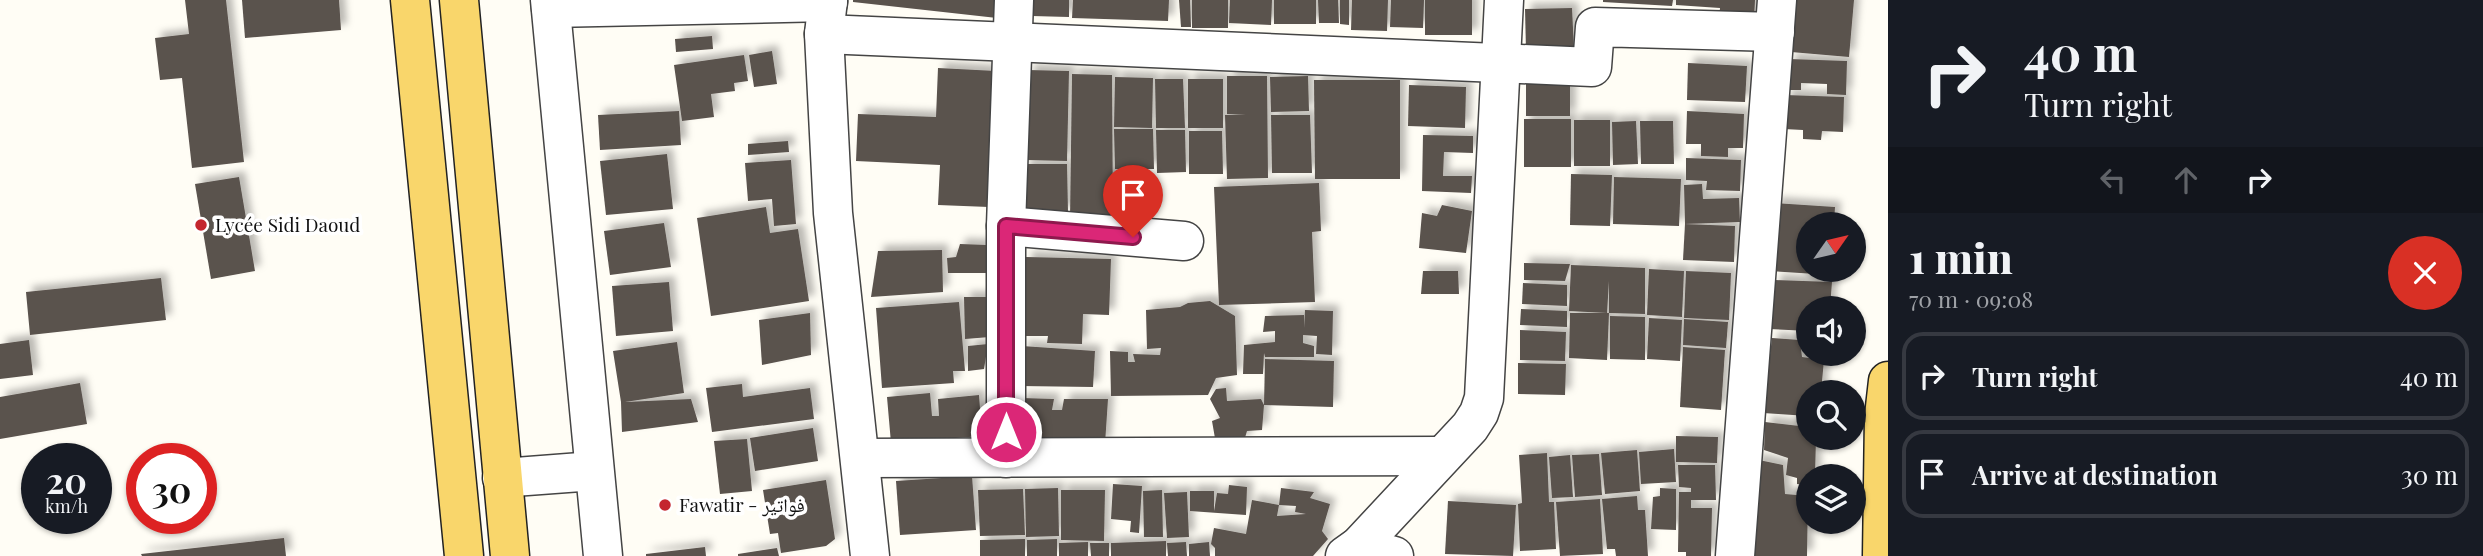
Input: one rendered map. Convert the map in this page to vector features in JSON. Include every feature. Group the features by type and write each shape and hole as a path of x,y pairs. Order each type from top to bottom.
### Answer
{"main road":[{"path":"410,0 464,556"},
{"path":"459,0 510,556"},
{"path":"1882,556 1884,416 1888,381"}],"street":[{"path":"1006,458 1006,226 1014,0"},
{"path":"1366,553 1442,456 1470,427 1484,398 1504,0"},
{"path":"603,556 551,4 827,12 1011,42 1592,67 1595,27 1776,16 1735,556"},
{"path":"827,12 833,214 870,556"},
{"path":"1006,226 1184,241"},
{"path":"860,458 1442,456"},
{"path":"502,478 594,471"}],"building":[{"path":"185,0 226,0 244,162 192,168 182,78 160,80 155,38 189,34"},
{"path":"242,0 339,0 341,30 245,38"},
{"path":"997,0 997,18 853,2"},
{"path":"1033,0 1069,0 1069,17 1032,16"},
{"path":"1073,0 1169,0 1168,21 1072,18"},
{"path":"1179,0 1190,0 1191,27 1181,27"},
{"path":"1192,0 1228,0 1228,28 1192,28"},
{"path":"1230,0 1272,0 1271,25 1229,23"},
{"path":"1274,0 1316,0 1316,24 1274,24"},
{"path":"1318,0 1338,0 1339,23 1319,23"},
{"path":"1340,0 1349,0 1349,25 1340,24"},
{"path":"1352,0 1388,0 1387,31 1351,30"},
{"path":"1391,0 1424,0 1423,28 1390,27"},
{"path":"1425,0 1472,0 1472,35 1425,35"},
{"path":"1603,0 1673,0 1672,6"},
{"path":"1676,0 1755,0 1754,20 1719,19 1720,8 1676,5"},
{"path":"1795,0 1854,0 1849,57 1791,52"},
{"path":"1572,8 1574,49 1526,50 1525,9"},
{"path":"712,36 713,49 676,52 675,39"},
{"path":"772,51 777,84 754,87 749,55"},
{"path":"744,55 748,81 734,83 735,91 711,94 714,117 682,121 674,65"},
{"path":"1789,59 1847,61 1846,95 1827,94 1827,84 1801,83 1801,90 1789,90"},
{"path":"1688,63 1747,66 1745,102 1687,100"},
{"path":"938,68 996,71 989,207 938,205 940,165 856,161 858,114 936,117"},
{"path":"1028,70 1069,71 1067,161 1026,160"},
{"path":"1072,74 1112,75 1113,220 1070,220"},
{"path":"1227,76 1267,76 1268,178 1227,179 1225,115 1246,114 1227,114"},
{"path":"1308,76 1309,111 1271,112 1270,77"},
{"path":"1115,77 1153,78 1152,128 1114,127"},
{"path":"1155,79 1183,79 1185,128 1156,128"},
{"path":"1188,79 1223,79 1223,128 1188,128"},
{"path":"1314,80 1400,80 1400,179 1315,179"},
{"path":"1526,82 1570,83 1570,116 1526,116"},
{"path":"1409,85 1466,87 1465,128 1408,126"},
{"path":"1785,95 1844,97 1843,132 1822,131 1821,140 1803,139 1803,130 1784,129"},
{"path":"679,111 681,145 600,150 598,115"},
{"path":"1687,111 1744,114 1743,148 1728,148 1728,157 1701,156 1701,144 1686,144"},
{"path":"1271,115 1310,115 1312,173 1272,173"},
{"path":"1524,119 1571,119 1571,167 1524,167"},
{"path":"1574,120 1610,120 1610,166 1574,166"},
{"path":"1636,121 1638,164 1613,165 1612,122"},
{"path":"1640,121 1673,121 1674,164 1641,164"},
{"path":"1114,129 1153,129 1154,169 1115,169"},
{"path":"1156,130 1185,130 1186,172 1157,173"},
{"path":"1189,131 1222,131 1223,174 1189,174"},
{"path":"1423,135 1473,136 1473,153 1444,152 1443,176 1472,176 1471,193 1422,191"},
{"path":"788,141 789,152 748,155 748,144"},
{"path":"667,154 673,209 606,215 600,161"},
{"path":"1686,158 1741,160 1740,191 1706,190 1707,181 1686,180"},
{"path":"791,160 796,224 774,226 772,199 748,201 745,163"},
{"path":"1024,164 1067,164 1068,212 1025,213"},
{"path":"1571,174 1612,175 1610,226 1570,225"},
{"path":"239,177 255,271 211,279 195,184"},
{"path":"1614,177 1681,179 1679,226 1613,224"},
{"path":"1319,183 1321,231 1312,232 1315,302 1219,305 1214,187"},
{"path":"1702,184 1703,199 1739,198 1740,222 1685,224 1684,185"},
{"path":"1774,203 1835,207 1835,212 1796,212 1796,273 1769,271"},
{"path":"1442,205 1472,211 1466,253 1419,248 1422,213 1437,216"},
{"path":"766,207 770,233 798,229 809,301 711,316 697,218"},
{"path":"664,223 671,267 610,275 604,231"},
{"path":"1685,224 1735,226 1734,262 1683,260"},
{"path":"960,244 987,245 988,273 948,273 947,258 956,257"},
{"path":"942,250 943,292 871,297 878,251"},
{"path":"1026,257 1111,259 1109,315 1083,314 1082,344 1047,343 1048,336 1023,336"},
{"path":"1524,263 1570,264 1565,281 1524,280"},
{"path":"1571,265 1645,268 1645,314 1609,313 1609,281 1607,313 1569,311"},
{"path":"1649,269 1684,271 1682,317 1647,315"},
{"path":"1423,271 1458,271 1459,294 1421,294"},
{"path":"1686,271 1731,273 1729,320 1684,318"},
{"path":"161,278 166,320 30,335 26,292"},
{"path":"1775,280 1832,282 1831,296 1796,296 1796,330 1769,329"},
{"path":"669,282 673,331 616,336 612,286"},
{"path":"1523,283 1567,285 1567,306 1522,304"},
{"path":"964,297 989,297 990,337 965,339"},
{"path":"1210,301 1235,316 1237,375 1216,378 1208,395 1111,396 1110,351 1128,352 1128,362 1135,362 1133,354 1160,355 1161,348 1147,349 1146,310"},
{"path":"959,302 965,371 953,371 954,383 882,388 876,308"},
{"path":"1521,309 1567,311 1567,327 1520,325"},
{"path":"1305,310 1333,311 1332,355 1316,354 1317,336 1303,335 1303,343 1314,346 1314,357 1265,357 1264,353 1263,374 1243,374 1244,345 1275,342 1275,331 1263,332 1265,316 1304,315 1304,328"},
{"path":"810,313 811,355 762,365 759,320"},
{"path":"1570,313 1609,313 1607,360 1569,358"},
{"path":"1610,316 1645,317 1645,360 1610,359"},
{"path":"1649,318 1682,320 1680,361 1647,359"},
{"path":"1684,319 1728,322 1726,348 1683,345"},
{"path":"1520,330 1566,332 1565,361 1520,360"},
{"path":"1772,338 1796,340 1796,366 1823,366 1822,380 1796,380 1796,415 1763,413"},
{"path":"29,340 33,375 0,379 0,344"},
{"path":"677,342 684,393 625,402 691,399 698,422 622,432 621,402 613,351"},
{"path":"988,344 984,369 968,371 968,346"},
{"path":"1022,346 1095,351 1093,387 1020,386"},
{"path":"1683,347 1725,350 1721,410 1680,407"},
{"path":"1265,359 1334,361 1333,407 1264,405"},
{"path":"1518,363 1566,364 1565,395 1518,394"},
{"path":"80,383 87,424 0,439 0,397"},
{"path":"742,384 743,397 810,388 814,419 712,432 706,388"},
{"path":"1226,388 1227,401 1261,399 1264,405 1262,430 1247,431 1244,441 1216,444 1212,421 1220,418 1210,399 1216,389"},
{"path":"930,393 932,416 939,416 938,399 979,395 982,436 891,443 887,397"},
{"path":"1021,398 1054,399 1052,410 1062,410 1064,399 1108,399 1105,444 1053,445 1052,438 1017,437"},
{"path":"1765,422 1796,426 1796,450 1816,450 1815,464 1796,464 1796,478 1786,475 1788,458 1764,450"},
{"path":"813,428 818,461 755,471 750,438"},
{"path":"1676,436 1718,437 1717,463 1676,462"},
{"path":"747,439 752,491 720,494 714,441"},
{"path":"1674,449 1676,482 1641,484 1639,452"},
{"path":"1637,450 1640,491 1605,494 1601,453"},
{"path":"1547,453 1549,502 1554,502 1556,549 1520,551 1518,504 1522,503 1519,455"},
{"path":"1599,454 1602,495 1575,497 1572,455"},
{"path":"1570,455 1573,497 1552,498 1549,457"},
{"path":"1754,459 1783,465 1785,494 1796,495 1796,534 1807,534 1807,556 1746,556"},
{"path":"1678,465 1715,465 1716,500 1691,500 1691,508 1712,508 1711,556 1686,556 1686,552 1678,552 1679,492 1691,492 1691,488 1679,487"},
{"path":"972,476 976,530 900,535 896,481"},
{"path":"826,480 835,539 826,546 781,553 778,533 770,534 763,490"},
{"path":"1113,484 1142,486 1139,533 1130,532 1131,521 1111,519"},
{"path":"1229,485 1247,487 1246,515 1190,511 1190,491 1214,491 1214,511 1217,493 1228,494"},
{"path":"1058,488 1059,536 1026,537 1025,489"},
{"path":"1281,488 1314,492 1310,498 1330,504 1322,531 1328,539 1313,556 1215,556 1215,548 1211,544 1214,528 1246,534 1252,500 1279,505","holes":["1279,505 1296,506 1295,512 1306,514 1277,516"]},
{"path":"1660,488 1676,489 1676,530 1651,529 1653,497 1660,496"},
{"path":"1023,489 1025,535 980,536 978,490"},
{"path":"1061,490 1105,490 1104,541 1061,540"},
{"path":"1162,490 1163,537 1144,537 1143,491"},
{"path":"1187,492 1189,537 1167,538 1164,493"},
{"path":"1637,496 1638,510 1645,510 1648,556 1616,556 1615,549 1607,549 1602,499"},
{"path":"1600,499 1603,554 1560,556 1556,502"},
{"path":"1448,501 1516,505 1513,556 1445,554"},
{"path":"284,538 286,556 141,554"},
{"path":"1025,539 1025,556 980,556 980,540"},
{"path":"1057,539 1057,556 1027,556 1027,540"},
{"path":"1166,541 1166,556 1111,556 1111,543"},
{"path":"1088,542 1088,556 1059,556 1059,543"},
{"path":"1186,542 1187,556 1168,556 1167,543"},
{"path":"1209,542 1210,556 1189,556 1189,544"},
{"path":"1090,543 1109,543 1109,556 1091,556"},
{"path":"705,547 706,556 646,556 646,554"},
{"path":"777,548 779,556 738,556 738,554"}],"place":[{"name":"Lycée Sidi Daoud","path":"201,225"},
{"name":"Fawatir - فواتير","path":"665,505"}],"route":[{"path":"1006,432 1006,226 1133,237"}]}
